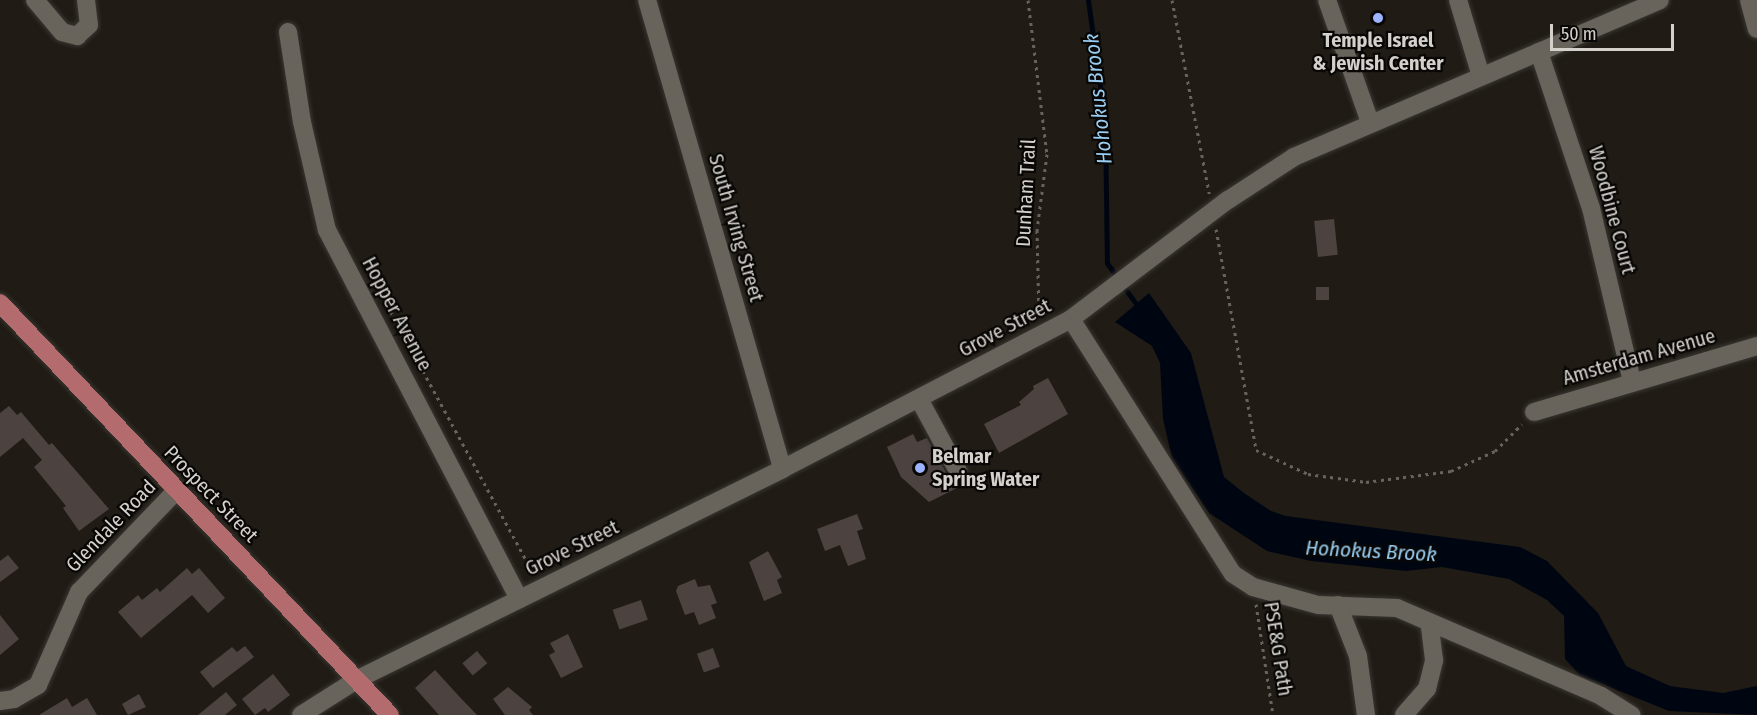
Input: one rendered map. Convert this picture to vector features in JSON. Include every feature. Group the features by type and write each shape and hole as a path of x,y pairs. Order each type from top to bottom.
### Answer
{"main road":[{"name":"Prospect Street","path":"0,303 390,715"}],"street":[{"path":"35,0 69,36 84,32 89,25 86,0"},
{"name":"South Irving Street","path":"647,0 782,469"},
{"path":"1326,0 1370,122"},
{"path":"1458,0 1481,76"},
{"name":"Grove Street","path":"301,715 358,679 782,469 1071,319 1260,177 1370,122 1660,0"},
{"path":"1749,0 1757,30"},
{"name":"Hopper Avenue","path":"288,32 302,122 327,230 519,599"},
{"name":"Woodbine Court","path":"1539,52 1591,208 1632,382"},
{"path":"1071,319 1233,574 1253,587 1318,606 1397,608 1601,696 1632,715"},
{"name":"Amsterdam Avenue","path":"1534,412 1757,346"},
{"path":"919,399 958,471"},
{"name":"Glendale Road","path":"0,701 14,699 38,685 80,592 176,491"},
{"path":"1338,605 1358,656 1366,715"},
{"path":"1404,715 1427,688 1434,660 1430,622"}],"path":[{"name":"Dunham Trail","path":"1028,0 1047,154 1037,230 1039,317"},
{"path":"385,300 536,577"},
{"path":"1256,450 1308,474 1366,482 1451,471 1495,451 1534,412"},
{"name":"PSE&G Path","path":"1253,587 1273,715"}],"water":[{"path":"1149,293 1191,353 1224,477 1244,493 1271,511 1286,516 1520,547 1547,561 1598,613 1626,666 1670,686 1723,693 1757,686 1757,715 1669,711 1580,675 1565,659 1564,616 1547,600 1509,579 1442,567 1406,571 1311,561 1267,551 1209,513 1172,458 1163,419 1160,363 1152,346 1115,322"}],"building":[{"path":"1334,219 1338,255 1318,257 1314,221"},
{"path":"1316,287 1329,287 1329,300 1316,300"},
{"path":"1048,378 1068,414 999,453 984,424 1021,405 1019,402 1034,389 1033,386"},
{"path":"9,406 17,415 21,412 49,445 52,443 109,509 79,531 63,508 66,506 34,467 42,460 23,438 0,457 0,413"},
{"name":"Belmar Spring Water","path":"913,434 917,442 927,438 948,476 959,487 929,502 901,477 887,447"},
{"path":"857,514 863,529 857,531 866,559 848,566 840,545 825,551 817,529"},
{"path":"768,551 782,577 777,580 782,593 764,601 749,562"},
{"path":"8,555 19,568 0,582 0,561"},
{"path":"187,568 192,574 199,568 225,598 208,613 192,595 141,638 118,612 138,595 142,600 157,588 160,592"},
{"path":"695,579 698,587 710,585 717,603 711,605 716,618 699,625 694,612 685,615 676,591 678,586"},
{"path":"641,600 648,620 619,630 613,610"},
{"path":"0,615 19,639 0,655"},
{"path":"568,634 583,667 561,678 549,655 555,652 550,643"},
{"path":"245,646 254,657 213,688 200,672 232,647 237,652"},
{"path":"713,648 720,667 704,673 697,654"},
{"path":"477,651 487,663 473,675 462,663"},
{"path":"435,670 477,715 439,715 415,688"},
{"path":"273,674 290,695 268,712 265,708 255,715 242,699"},
{"path":"508,687 532,707 529,710 533,715 505,715 493,699"},
{"path":"226,692 237,705 225,715 198,715"},
{"path":"139,694 146,707 128,715 122,704"},
{"path":"67,698 72,707 87,698 97,715 39,715"}],"waterway":[{"name":"Hohokus Brook","path":"1088,0 1105,123 1107,263 1139,308"}],"place":[{"name":"Temple Israel & Jewish Center","path":"1378,18"},
{"name":"Belmar Spring Water","path":"920,468"}]}
